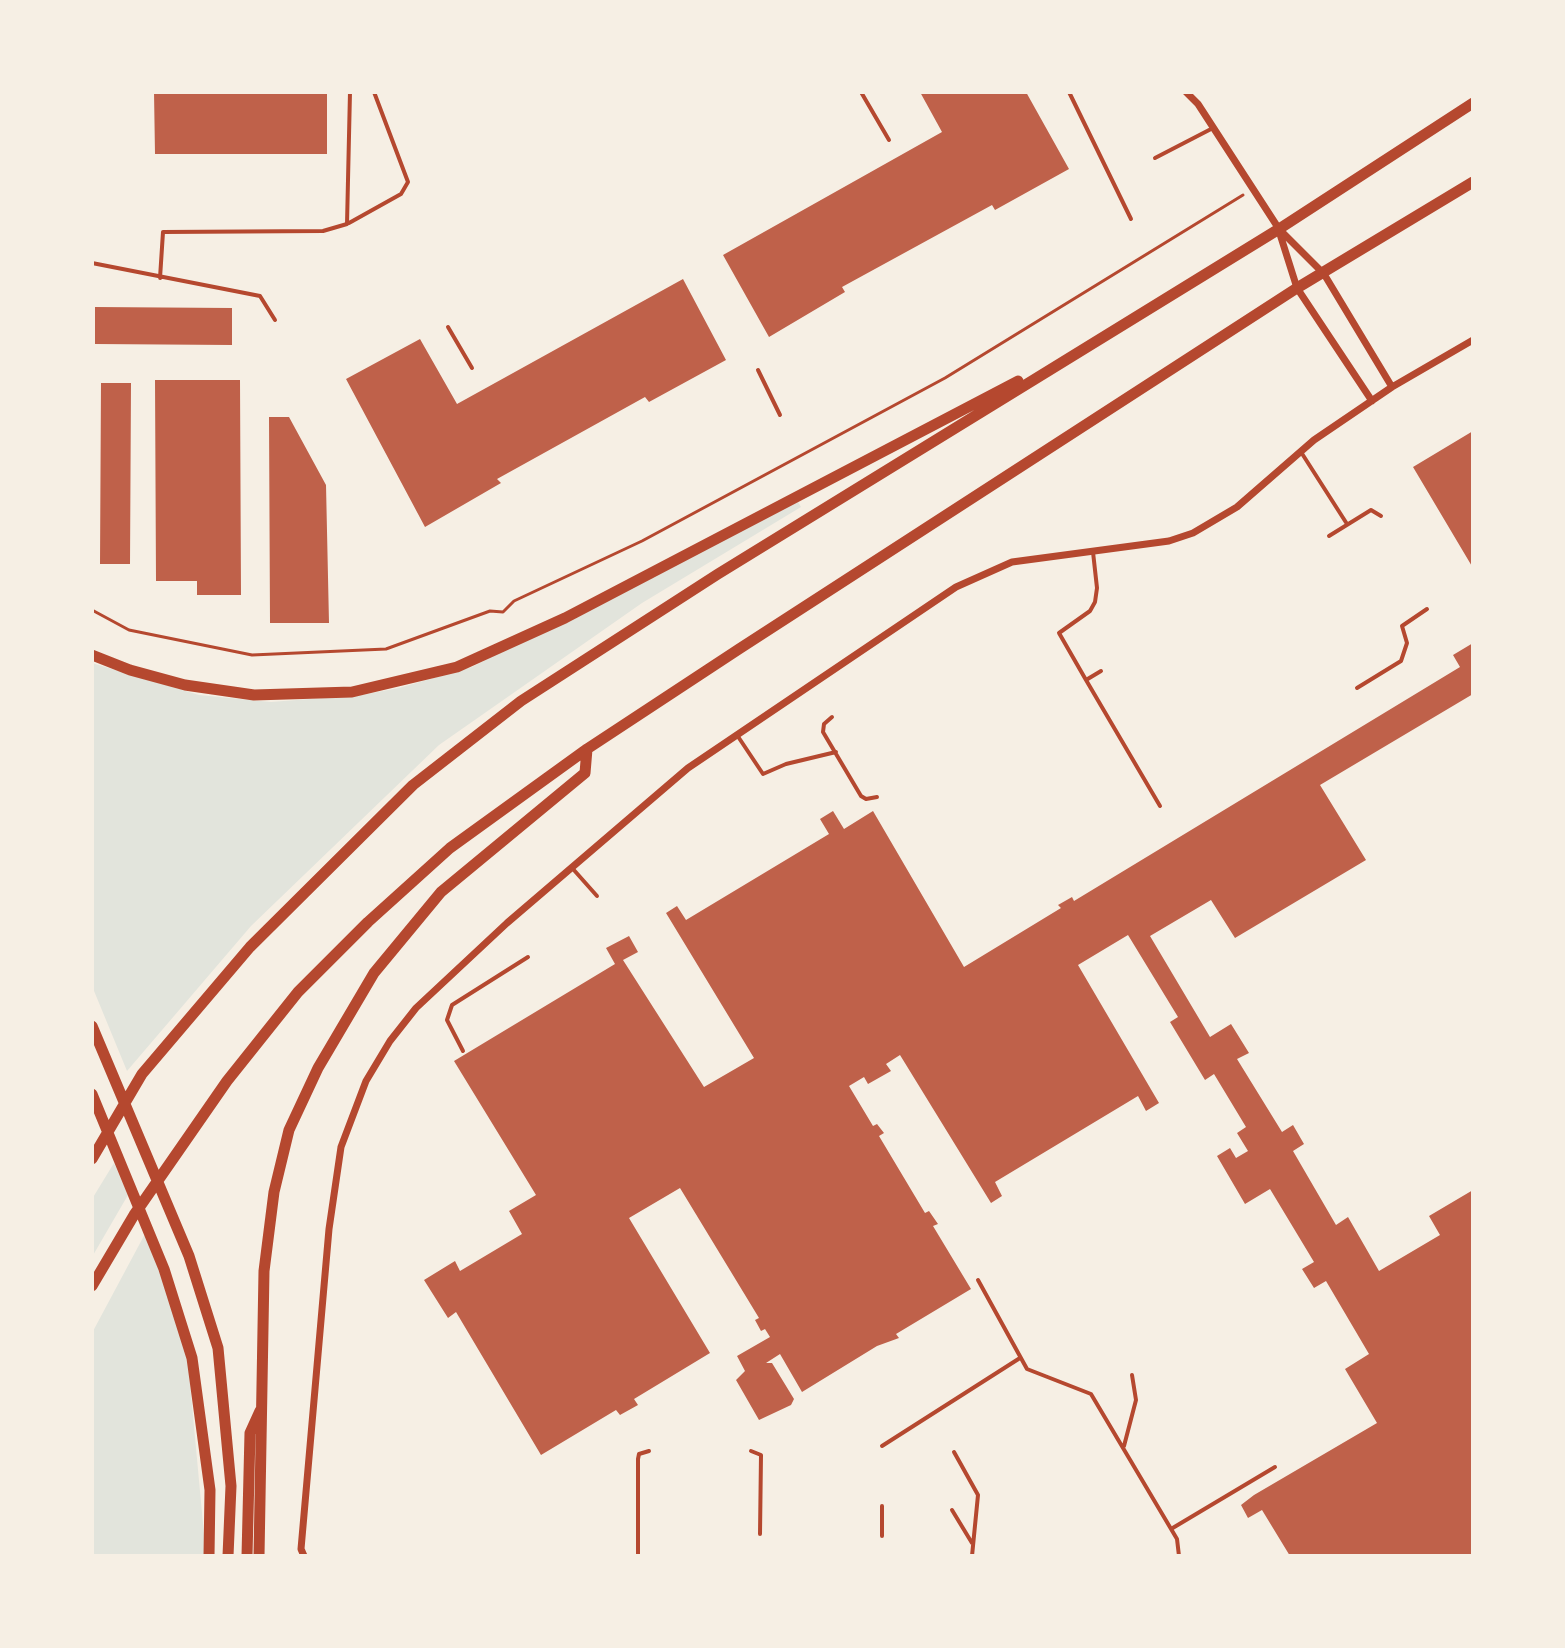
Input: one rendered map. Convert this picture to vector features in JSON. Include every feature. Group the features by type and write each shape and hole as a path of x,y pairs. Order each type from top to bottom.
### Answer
{"main road":[{"path":"92,1159 142,1074 250,947 378,819 432,770 521,701 718,574 1279,229 1473,103"},
{"path":"92,1286 134,1215 227,1081 298,992 368,922 450,848 587,749 1297,288 1473,182"},
{"path":"92,655 130,670 185,685 254,695 352,692 457,667 565,618 1033,373 1062,354 1079,351"},
{"path":"259,1556 264,1271 274,1192 289,1130 318,1068 374,973 441,892 585,773 587,749"},
{"path":"93,1027 189,1256 218,1348 231,1486 228,1556"},
{"path":"92,1094 164,1269 192,1358 210,1490 209,1556"},
{"path":"247,1556 250,1433 261,1411"}],"street":[{"path":"1186,92 1279,229 1324,274 1392,387"},
{"path":"1279,229 1297,288 1372,401"},
{"path":"304,1556 302,1535 330,1215 341,1147 366,1081 390,1041 416,1008 651,797 735,733 975,576 1012,562 1169,541 1193,533 1237,507 1301,452 1392,387 1473,340"}],"lane":[{"path":"347,224 350,92"},
{"path":"160,278 163,232 323,231 347,224 401,194 408,182 374,92"},
{"path":"861,92 889,140"},
{"path":"1069,92 1131,219"},
{"path":"1155,158 1213,128"},
{"path":"92,263 260,296 275,320"},
{"path":"448,327 472,368"},
{"path":"758,370 780,415"},
{"path":"1301,452 1347,524"},
{"path":"1329,536 1371,510 1381,516"},
{"path":"1093,552 1097,588 1095,602 1090,611 1059,633 1160,806"},
{"path":"1357,688 1401,661 1407,643 1402,626 1427,609"},
{"path":"1086,680 1101,671"},
{"path":"832,717 822,728 861,796 866,799 877,797"},
{"path":"735,733 763,774 786,764 836,752"},
{"path":"571,867 597,896"},
{"path":"463,1051 447,1020 452,1005 528,957"},
{"path":"978,1280 1027,1369 1091,1394 1171,1529 1179,1556"},
{"path":"882,1446 1020,1358"},
{"path":"1123,1448 1136,1400 1132,1375"},
{"path":"638,1556 638,1459 639,1454 649,1451"},
{"path":"751,1451 761,1455 760,1534"},
{"path":"954,1452 978,1495 972,1556"},
{"path":"1171,1529 1275,1467"},
{"path":"882,1506 882,1536"},
{"path":"952,1510 973,1545"}],"path":[{"path":"92,610 129,630 252,655 386,649 490,611 503,612 514,601 642,541 945,378 1252,190"}],"shaded area":[{"path":"797,500 801,507 642,603 439,745 251,926 127,1071 92,986 92,663 199,695 271,702 361,695 399,688 472,667"},
{"path":"114,1163 128,1195 92,1257 92,1199"},
{"path":"146,1232 187,1351 206,1556 92,1556 92,1333"}],"building":[{"path":"154,92 327,92 327,154 155,154"},
{"path":"920,92 1026,92 1069,169 995,210 992,205 842,287 845,292 769,337 723,255 942,132"},
{"path":"683,279 726,360 649,402 645,397 497,479 501,483 425,527 346,379 420,339 457,404"},
{"path":"95,307 232,308 232,345 95,344"},
{"path":"155,380 240,380 241,595 197,595 197,581 156,581"},
{"path":"101,383 131,383 130,564 100,564"},
{"path":"269,417 289,417 326,485 329,623 270,623"},
{"path":"1473,431 1473,568 1413,467"},
{"path":"1473,643 1473,694 1320,785 1366,860 1235,938 1211,900 1150,936 1210,1037 1231,1024 1249,1053 1237,1059 1282,1132 1293,1125 1304,1144 1293,1151 1336,1225 1348,1217 1379,1271 1440,1235 1429,1216 1473,1190 1473,1556 1290,1556 1262,1510 1248,1518 1241,1505 1254,1495 1377,1423 1345,1369 1369,1354 1326,1281 1314,1288 1302,1269 1314,1262 1270,1189 1245,1204 1217,1156 1230,1148 1236,1158 1248,1151 1237,1133 1246,1127 1214,1074 1205,1080 1170,1022 1178,1017 1128,935 1078,965 1159,1103 1146,1111 1138,1096 995,1182 1002,1196 991,1203 900,1055 886,1064 891,1071 868,1084 864,1077 849,1086 873,1126 877,1124 884,1133 879,1136 925,1213 929,1211 938,1224 933,1226 971,1289 896,1334 899,1338 877,1346 802,1392 780,1354 766,1363 772,1363 794,1399 791,1405 759,1420 736,1380 745,1371 737,1356 770,1337 765,1329 761,1331 755,1320 759,1318 680,1188 629,1218 710,1353 634,1399 638,1405 620,1415 616,1410 541,1455 456,1312 448,1318 424,1280 455,1261 460,1271 522,1234 509,1211 536,1195 454,1061 615,964 606,948 629,936 638,952 623,960 704,1087 754,1058 666,913 677,906 686,920 829,834 820,819 833,811 844,829 873,811 964,967 1061,908 1058,905 1072,897 1074,901 1460,667 1453,655"}]}
